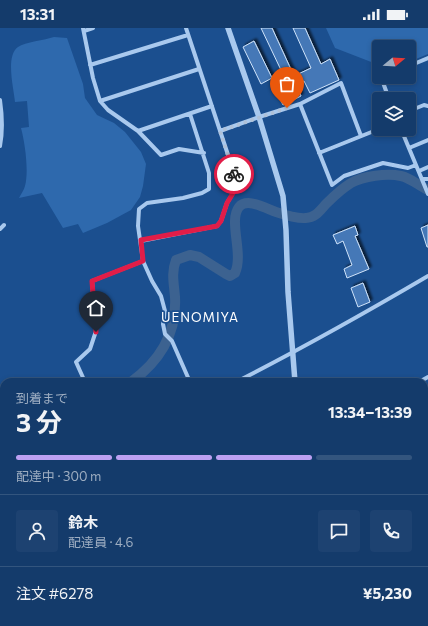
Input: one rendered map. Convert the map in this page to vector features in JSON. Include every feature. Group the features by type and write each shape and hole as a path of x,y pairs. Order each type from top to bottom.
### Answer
{"street":[{"path":"93,28 83,30 90,65 100,101 108,110 138,131 161,155 180,149 204,153"},
{"path":"141,240 217,226 221,221 227,203 238,185 186,28"},
{"path":"228,28 259,117 283,196 295,378"},
{"path":"90,65 188,35"},
{"path":"416,63 428,58"},
{"path":"100,101 199,69"},
{"path":"220,131 300,104 341,83 361,136"},
{"path":"0,100 2,109 2,138 0,146"},
{"path":"300,104 332,185 344,176 383,163 408,168 416,165"},
{"path":"416,109 424,105 428,106"},
{"path":"138,131 212,106"},
{"path":"188,378 172,341 165,334 163,324 165,311 161,296 143,261 138,226 139,209 147,203 183,198 202,193 209,188 209,173 204,153 190,114"},
{"path":"320,153 372,132"},
{"path":"404,136 428,194"},
{"path":"409,148 428,140"},
{"path":"419,171 428,167"},
{"path":"422,179 428,179"},
{"path":"83,378 76,362 90,349 96,332 92,281 143,261"},
{"path":"244,378 354,319 428,276"}],"shaded area":[{"path":"326,28 428,28 428,54 416,59 416,40 372,40 372,62 335,48"},
{"path":"54,37 67,38 83,84 85,98 97,115 114,123 125,132 141,152 146,164 140,197 131,210 107,223 83,233 78,224 63,228 42,193 19,198 25,186 27,173 21,128 29,127 27,101 15,102 11,73 12,58 14,51 21,45"}],"building":[{"path":"261,28 272,28 294,76 311,68 293,28 305,28 321,64 330,59 339,80 310,93 304,81 296,85 301,96 283,105 278,95 290,89"},
{"path":"254,41 272,78 261,84 243,47"},
{"path":"428,225 428,247 427,247 421,228"},
{"path":"355,226 358,235 355,236 369,269 347,278 344,269 352,265 343,241 337,244 333,235"},
{"path":"363,283 370,302 358,307 351,288"}],"waterway":[{"path":"136,378 158,356 170,335 175,310 173,274 176,260 190,255 199,257 230,276 235,273 238,257 235,221 236,213 239,207 243,204 252,203 287,215 299,218 310,218 318,213 345,187 351,183 368,177 389,175 401,176 408,178 428,190"}],"way so far":[{"path":"234,174 220,131 287,108"}],"district":[{"name":"UENOMIYA","path":"200,317"}],"route":[{"path":"96,332 92,281 143,261 141,240 217,226 221,221 227,203 238,185 234,174"}]}
